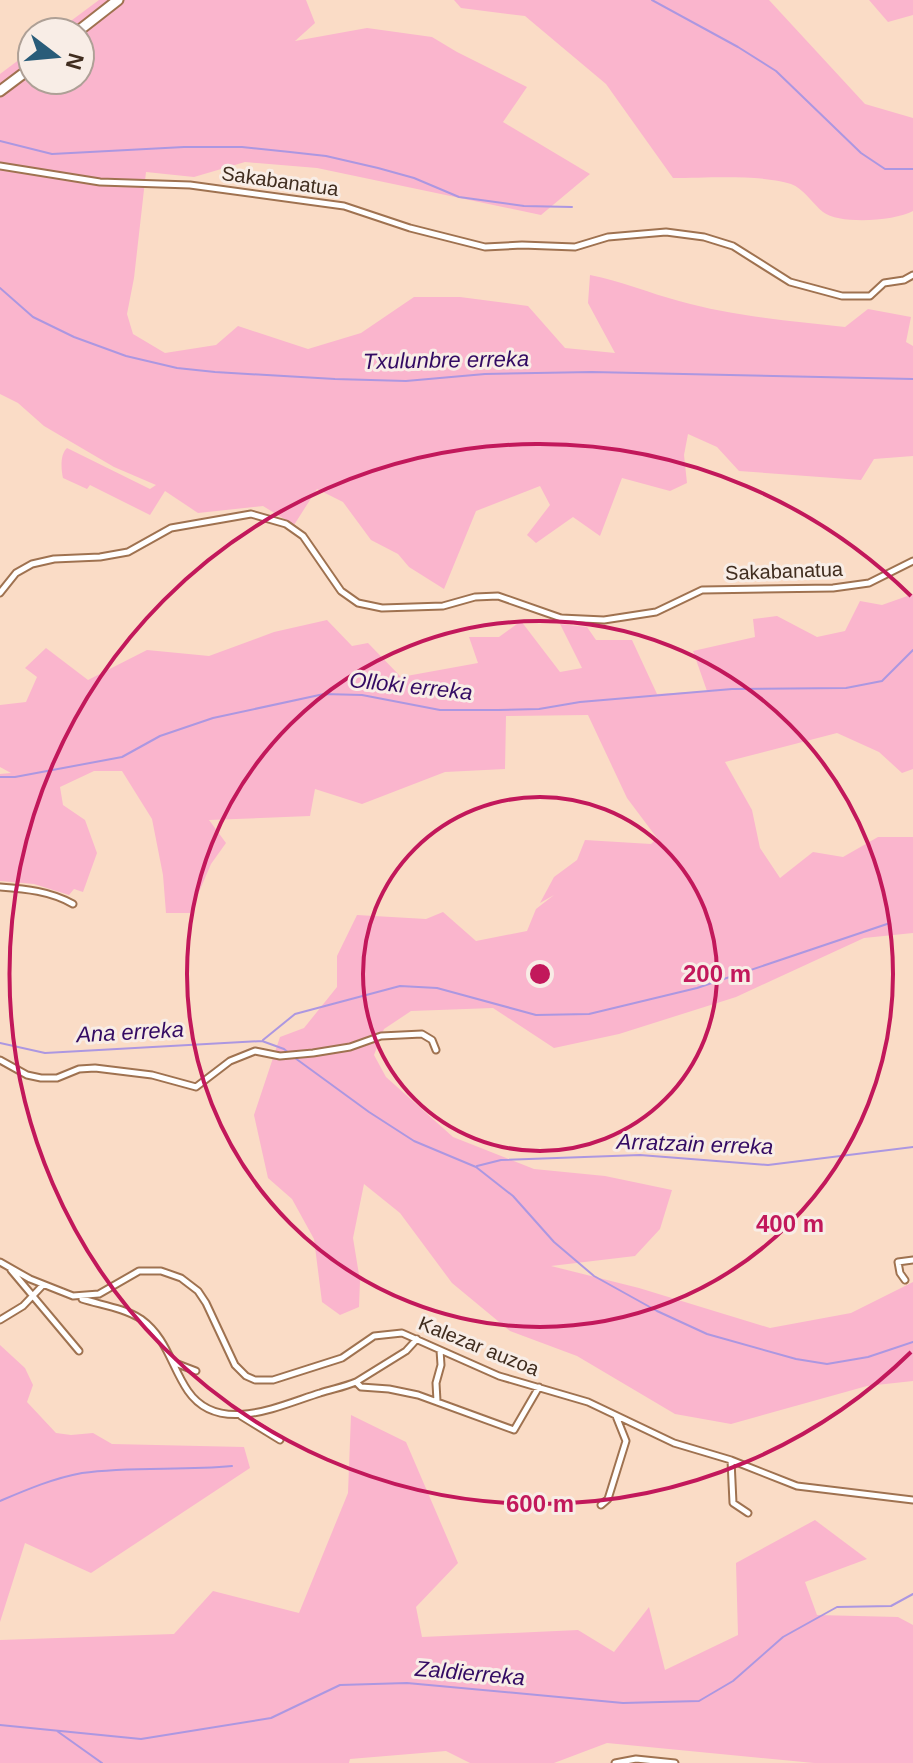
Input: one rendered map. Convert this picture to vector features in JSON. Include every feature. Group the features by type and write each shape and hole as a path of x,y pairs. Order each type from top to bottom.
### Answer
{"highway":[{"path":"96,17 118,0"}],"street":[{"name":"Sakabanatua","path":"0,166 100,182 190,185 344,206 414,229 485,247 575,247 608,237 666,232 704,237 733,246 790,282 842,296 870,296 884,283 904,280 913,275"},
{"name":"Sakabanatua","path":"0,593 16,573 32,564 128,552 171,528 251,514 286,524 303,536 341,591 358,603 382,608 443,606 475,597 498,596 561,618 604,620 656,612 702,590 833,588 869,583 913,561"},
{"path":"0,887 41,891 73,904"},
{"path":"0,1060 27,1075 41,1078 57,1078 79,1069 95,1068 152,1075 196,1087 230,1061 255,1051 297,1054 350,1047 381,1036 422,1034 432,1040 436,1050"},
{"path":"905,1280 898,1262 913,1260"},
{"path":"0,1262 43,1285 140,1319 164,1343 195,1399 215,1411 241,1415 298,1402 356,1382 396,1358 417,1339"},
{"path":"10,1269 79,1351"},
{"name":"Kalezar auzoa","path":"73,1296 99,1294 139,1271 173,1274 193,1286 206,1303 238,1369 250,1378 273,1380 342,1358 374,1336 402,1333 499,1376 588,1402 674,1443 731,1460 797,1486 913,1500"},
{"path":"0,1320 23,1306 43,1285"},
{"path":"437,1401 440,1350"},
{"path":"174,1363 196,1371"},
{"path":"356,1382 361,1387 389,1389 437,1401 514,1430 539,1387"},
{"path":"241,1415 280,1440"},
{"path":"601,1505 608,1499 626,1441 615,1415"},
{"path":"731,1460 733,1503 748,1513"},
{"path":"615,1763 636,1759 675,1763"}],"shaded area":[{"path":"99,0 306,0 315,23 295,41 367,28 432,37 527,87 503,122 590,174 541,215 317,168 245,162 194,177 146,172 127,314 133,334 165,353 216,345 238,326 308,349 361,333 414,297 460,297 528,306 565,348 615,353 588,303 590,275 699,306 782,320 845,327 868,309 911,317 906,342 913,346 913,456 874,459 861,480 739,471 717,447 688,434 684,455 687,483 670,491 622,478 600,536 573,517 536,543 527,535 550,505 540,486 476,511 444,589 409,567 398,554 371,540 343,502 317,489 294,525 263,506 198,513 165,491 150,515 90,485 87,489 63,478 62,458 67,448 150,489 156,485 114,467 44,426 18,403 0,394 0,74 16,62 16,96 96,96 96,16 78,16"},
{"path":"454,0 769,0 865,104 913,118 913,211 881,219 842,219 823,212 791,184 733,177 673,178 606,84 525,16 461,8"},
{"path":"869,0 913,0 913,15 888,22"},
{"path":"913,594 913,769 902,773 879,752 837,733 725,762 752,810 760,848 780,878 813,852 843,857 878,837 913,837 913,933 864,938 736,997 619,1034 554,1048 493,1008 411,1011 384,1029 374,1055 386,1077 453,1137 534,1169 605,1176 672,1190 660,1229 635,1256 551,1266 639,1288 770,1328 851,1313 913,1282 913,1381 867,1386 731,1424 675,1414 577,1356 510,1331 452,1283 400,1213 364,1184 353,1238 360,1281 359,1307 340,1315 322,1302 314,1239 292,1199 268,1178 254,1115 280,1037 304,1028 337,987 337,956 357,915 426,919 443,912 476,941 527,931 536,909 554,895 540,903 554,877 577,860 585,840 651,844 657,838 627,798 588,715 506,716 505,769 445,772 362,804 315,789 310,816 209,820 226,843 211,864 190,913 166,913 163,875 152,819 122,771 94,771 60,787 63,805 85,820 97,853 83,892 74,889 69,895 34,884 0,881 0,774 11,773 0,767 0,705 26,702 37,677 25,668 46,648 88,680 147,650 209,656 274,632 327,620 352,646 368,643 401,677 478,663 469,637 499,637 521,621 560,672 582,668 560,624 587,627 596,640 632,640 657,694 707,691 693,651 755,637 753,619 777,616 817,637 845,631 860,601 882,605"},
{"path":"0,1345 25,1368 33,1385 27,1402 56,1433 93,1433 112,1444 244,1447 250,1468 91,1573 25,1543 0,1622"},
{"path":"351,1415 406,1442 458,1563 416,1607 422,1637 578,1630 614,1652 649,1607 665,1670 738,1635 736,1563 815,1520 867,1559 805,1582 817,1615 898,1617 913,1625 913,1763 814,1763 607,1743 554,1763 470,1763 446,1751 350,1759 349,1763 0,1763 0,1640 174,1634 213,1591 299,1613 348,1493"}],"waterway":[{"path":"652,0 776,71 861,153 885,169 913,169"},
{"path":"0,141 52,154 242,147 326,156 414,178 459,197 524,206 572,207"},
{"name":"Txulunbre erreka","path":"0,288 33,317 74,337 126,356 177,368 215,372 406,381 485,374 592,372 913,379"},
{"name":"Olloki erreka","path":"0,777 15,777 122,757 160,736 213,718 324,694 362,695 440,710 498,710 539,709 580,702 732,689 846,688 882,681 913,650"},
{"path":"263,1040 295,1014 400,986 437,988 536,1015 589,1014 697,988 890,923"},
{"name":"Ana erreka","path":"0,1043 45,1053 262,1041 290,1054"},
{"name":"Arratzain erreka","path":"295,1058 414,1141 476,1167 513,1196 554,1242 594,1276 707,1334 796,1359 827,1364 868,1357 913,1342"},
{"name":"Arratzain erreka","path":"477,1166 501,1160 640,1155 768,1165 913,1147"},
{"path":"0,1501 51,1481 82,1473 232,1466"},
{"name":"Zaldierreka","path":"0,1725 141,1739 271,1718 340,1685 407,1683 623,1703 699,1701 733,1681 783,1637 837,1607 891,1606 913,1594"},
{"path":"57,1731 102,1763"}]}
